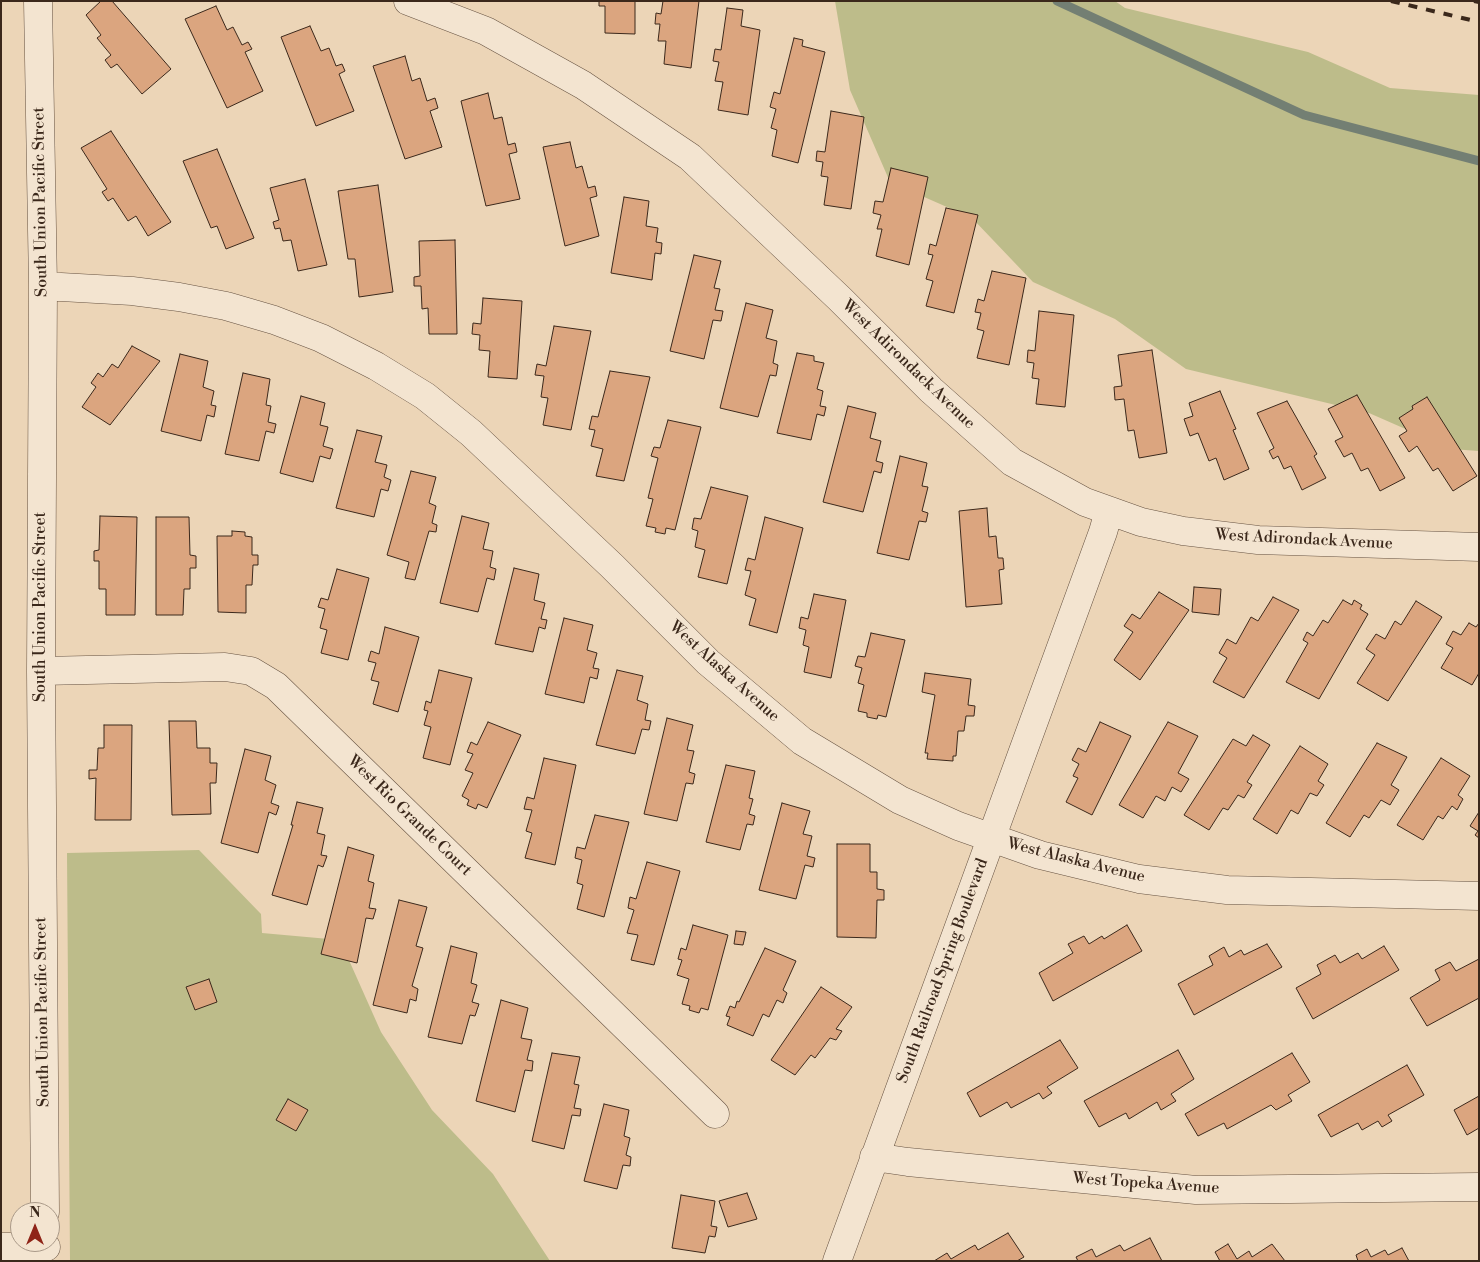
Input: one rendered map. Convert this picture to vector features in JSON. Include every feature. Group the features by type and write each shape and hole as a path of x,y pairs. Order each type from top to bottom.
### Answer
{"street":[{"name":"South Union Pacific Street","path":"38,1 43,286 40,671 45,1202"},
{"name":"West Adirondack Avenue","path":"408,1 486,32 583,85 690,157 786,247 932,390 1012,462 1085,502 1142,522 1182,531 1258,540 1479,547"},
{"name":"West Alaska Avenue","path":"43,286 132,291 226,306 274,320 321,338 376,366 425,396 471,433 612,566 708,662 802,741 900,800 958,826 1040,855 1139,879 1218,888 1479,896"},
{"name":"South Railroad Spring Boulevard","path":"836,1261 1104,532 1109,511"},
{"name":"West Rio Grande Court","path":"40,671 225,667 251,671 276,686 715,1114"},
{"name":"West Topeka Avenue","path":"874,1157 908,1162 1196,1190 1479,1187"}],"shaded area":[{"path":"835,1 1115,1 1125,8 1308,52 1390,88 1479,95 1479,451 1451,449 1369,413 1186,369 1115,319 1033,282 972,218 890,182 850,90"},
{"path":"199,850 261,914 262,933 340,940 381,1032 432,1110 493,1174 550,1261 70,1261 67,853"}],"building":[{"path":"101,1 112,1 171,69 142,94 117,64 111,68 105,60 111,55 97,38 101,35 86,15"},
{"path":"599,1 635,1 635,34 605,33 605,6 599,6"},
{"path":"663,1 699,1 691,68 664,64 666,41 658,41 660,24 655,24 656,13 661,14"},
{"path":"216,6 227,30 233,27 242,45 248,42 252,49 245,52 263,91 227,108 185,19"},
{"path":"727,8 743,10 741,26 760,30 748,115 718,110 723,82 715,81 719,62 713,61 715,49 721,50"},
{"path":"310,26 321,51 329,48 336,66 342,64 345,71 339,74 354,111 316,126 281,37"},
{"path":"794,38 803,40 802,46 825,52 798,163 772,156 777,130 771,128 776,109 770,107 774,92 780,94"},
{"path":"405,56 412,81 420,78 427,101 435,98 438,108 430,111 442,147 405,159 373,66"},
{"path":"488,93 494,119 502,117 508,145 515,143 517,152 509,154 520,199 486,206 461,101"},
{"path":"831,111 864,117 851,209 824,205 828,177 821,176 823,162 816,161 817,151 825,152"},
{"path":"111,131 171,222 148,236 136,216 128,221 113,198 108,201 102,192 107,189 81,148"},
{"path":"570,142 576,168 582,166 588,188 595,186 597,196 590,198 599,236 565,246 543,147"},
{"path":"217,149 254,238 226,249 217,226 211,228 183,161"},
{"path":"891,168 928,177 909,265 876,256 882,229 877,229 881,215 873,213 875,201 883,202"},
{"path":"305,179 327,265 298,271 291,240 283,241 280,228 275,229 273,222 279,220 270,188"},
{"path":"378,185 393,292 359,297 355,259 348,259 338,191"},
{"path":"624,197 649,201 646,226 658,228 656,242 662,243 661,254 655,253 652,280 611,273"},
{"path":"946,208 978,215 954,313 926,306 933,281 926,279 933,255 928,254 930,244 936,246"},
{"path":"455,240 457,334 429,334 428,308 422,309 421,286 414,286 414,277 420,276 419,241"},
{"path":"694,255 721,261 714,288 720,289 715,310 723,311 721,321 713,320 704,359 670,351"},
{"path":"992,271 1026,278 1009,365 977,358 984,331 977,329 981,313 975,312 978,299 984,301"},
{"path":"483,298 522,301 517,379 488,377 490,351 479,350 480,335 472,334 473,323 481,324"},
{"path":"746,303 773,310 766,338 777,341 773,363 778,365 776,376 770,375 758,417 720,408"},
{"path":"1039,311 1074,315 1065,407 1036,404 1039,379 1032,378 1034,363 1027,362 1028,350 1035,351"},
{"path":"554,326 591,331 571,430 543,425 548,398 541,397 544,376 535,375 537,364 546,366"},
{"path":"132,346 160,361 110,425 82,407 96,387 91,383 98,373 103,377 112,364 118,368"},
{"path":"1152,350 1167,453 1139,458 1134,430 1128,431 1124,399 1115,400 1114,387 1122,386 1118,355"},
{"path":"797,353 814,356 814,361 824,363 817,389 823,391 820,406 826,407 824,416 817,414 811,440 777,433"},
{"path":"180,354 208,361 203,387 214,391 211,405 216,406 214,417 207,415 201,441 161,431"},
{"path":"610,371 650,377 624,481 596,476 603,449 591,446 595,430 589,429 592,416 598,417"},
{"path":"243,373 270,379 266,405 271,406 268,422 276,424 274,433 266,431 259,461 225,454"},
{"path":"1220,391 1236,429 1233,430 1249,469 1224,480 1216,458 1209,461 1198,433 1190,436 1184,419 1193,416 1189,403"},
{"path":"1357,395 1405,478 1380,491 1368,468 1361,471 1352,453 1344,457 1335,441 1343,437 1328,409"},
{"path":"301,396 325,403 320,425 328,427 323,446 333,449 330,459 320,456 313,482 280,473"},
{"path":"1427,397 1477,476 1453,491 1438,468 1433,471 1417,446 1409,452 1399,436 1407,431 1399,418 1413,409 1412,406"},
{"path":"1287,401 1317,454 1314,456 1326,478 1302,490 1291,466 1284,469 1278,456 1273,459 1269,451 1274,448 1257,413"},
{"path":"848,406 876,413 870,438 881,441 876,461 883,463 881,473 874,471 863,512 823,502"},
{"path":"668,420 701,427 675,530 666,528 665,534 655,532 656,528 646,526 653,499 648,498 658,458 651,456 654,447 660,448"},
{"path":"357,430 382,436 375,462 387,465 384,477 391,480 388,491 381,489 374,517 336,508"},
{"path":"900,456 927,463 922,486 928,487 922,511 928,513 926,522 919,521 909,560 877,553"},
{"path":"411,471 436,477 429,503 436,506 432,523 437,525 436,532 429,531 415,580 405,578 409,562 387,555"},
{"path":"711,487 748,496 727,584 698,577 705,550 695,547 698,531 692,529 694,518 701,519"},
{"path":"987,508 989,537 996,536 998,558 1003,558 1004,569 999,570 1002,604 966,607 959,511"},
{"path":"100,516 137,517 135,615 106,615 106,589 99,589 99,561 94,561 94,551 99,550"},
{"path":"462,516 489,523 483,549 493,551 490,567 496,569 494,580 487,578 478,612 440,603"},
{"path":"156,517 189,517 190,555 196,556 196,568 190,568 190,589 184,589 183,615 156,615"},
{"path":"765,517 803,528 777,633 749,625 756,599 745,595 751,571 745,570 748,558 755,560"},
{"path":"232,531 245,532 245,536 252,537 252,555 258,555 258,565 253,565 252,585 246,585 246,613 218,612 217,536 232,536"},
{"path":"514,568 539,574 534,600 545,603 541,619 547,620 545,629 539,627 533,652 495,644"},
{"path":"337,569 369,578 348,660 321,653 327,630 320,628 325,609 318,607 321,598 328,600"},
{"path":"1194,587 1221,589 1219,615 1192,612"},
{"path":"1159,592 1189,610 1140,680 1114,660 1133,632 1124,626 1132,614 1140,619"},
{"path":"814,594 846,600 831,678 804,672 809,647 803,645 806,630 799,628 801,617 808,619"},
{"path":"1273,597 1299,610 1244,698 1213,682 1227,658 1219,653 1227,639 1236,644 1251,617 1258,621"},
{"path":"1343,600 1352,605 1354,600 1362,605 1360,609 1368,614 1319,699 1286,682 1308,643 1303,640 1307,632 1313,636 1323,620 1328,623"},
{"path":"1416,601 1442,617 1388,701 1357,683 1375,655 1366,649 1376,634 1385,639 1395,621 1401,625"},
{"path":"564,618 593,625 587,650 597,653 593,668 599,669 597,679 590,677 584,703 545,694"},
{"path":"1469,623 1476,627 1479,623 1479,673 1472,685 1441,668 1453,648 1446,644 1453,631 1461,635"},
{"path":"385,627 419,637 398,712 373,704 379,682 371,680 376,663 368,661 371,651 379,654"},
{"path":"871,633 905,640 886,717 878,715 877,719 867,717 867,713 858,711 864,685 858,683 862,668 855,666 858,656 865,657"},
{"path":"439,670 472,678 450,765 423,758 431,727 424,725 428,711 424,710 426,701 431,703"},
{"path":"617,670 643,676 637,700 648,704 645,720 651,721 649,730 642,729 635,754 596,745"},
{"path":"925,673 971,679 968,705 975,706 974,716 966,716 964,731 958,731 956,756 953,756 953,761 927,759 928,753 925,753 935,695 922,692"},
{"path":"667,718 693,725 687,750 694,751 689,772 695,774 693,784 686,783 677,821 644,814"},
{"path":"169,721 196,721 197,748 210,748 210,763 217,763 216,783 210,783 211,814 172,815"},
{"path":"488,722 521,735 487,808 478,804 476,809 467,805 469,800 462,796 473,773 465,770 473,754 467,752 471,742 477,745"},
{"path":"1100,722 1131,736 1092,815 1066,802 1078,778 1073,776 1079,764 1072,760 1078,748 1086,752"},
{"path":"1168,722 1198,736 1178,773 1189,779 1181,792 1172,787 1165,801 1156,796 1143,818 1119,805"},
{"path":"104,725 132,725 131,820 95,820 96,778 89,779 89,770 97,770 98,748 104,748"},
{"path":"1253,735 1270,745 1247,782 1252,785 1244,798 1238,795 1228,810 1223,808 1209,830 1184,815 1233,739 1246,746"},
{"path":"1377,743 1407,757 1391,785 1399,790 1390,805 1381,800 1369,818 1364,815 1350,837 1326,823"},
{"path":"1300,746 1328,764 1318,781 1324,785 1317,796 1310,793 1298,814 1291,810 1277,834 1253,819"},
{"path":"245,749 271,756 265,780 276,785 271,803 279,806 276,815 269,812 258,853 221,843"},
{"path":"544,758 576,765 555,865 525,858 532,833 526,831 532,810 524,809 527,797 534,799"},
{"path":"1441,758 1470,776 1458,795 1463,799 1457,810 1452,806 1443,819 1438,816 1423,840 1397,825"},
{"path":"726,765 755,771 749,798 753,799 749,814 755,816 753,825 747,824 740,850 706,842"},
{"path":"297,802 323,808 317,833 325,835 321,855 327,856 323,867 318,865 307,905 272,895 293,825 291,825"},
{"path":"782,803 810,811 803,834 812,836 807,856 815,858 813,867 805,865 796,899 759,890"},
{"path":"1479,812 1479,838 1475,835 1478,831 1470,826"},
{"path":"595,815 629,822 604,917 577,909 583,885 577,883 582,860 575,858 577,847 585,849"},
{"path":"837,844 870,844 870,872 877,872 877,889 884,890 884,900 877,900 876,938 837,937"},
{"path":"348,847 374,855 368,881 374,883 369,908 376,909 373,919 366,918 357,963 321,954"},
{"path":"647,862 680,871 654,965 631,960 638,935 627,933 634,910 628,908 630,897 636,899"},
{"path":"399,900 427,907 416,946 423,948 412,986 418,989 416,1001 410,999 407,1013 373,1005"},
{"path":"693,925 728,935 708,1010 701,1008 699,1013 689,1010 690,1006 682,1004 689,979 677,975 682,960 678,959 681,948 686,950"},
{"path":"1127,925 1142,951 1053,1001 1039,973 1073,953 1068,944 1084,936 1089,944 1102,936 1104,939"},
{"path":"736,931 746,932 743,945 734,944"},
{"path":"1267,944 1282,967 1194,1015 1178,984 1213,965 1209,956 1224,947 1229,957 1241,950 1244,955"},
{"path":"451,946 477,953 471,983 477,985 472,1002 479,1004 475,1016 470,1015 462,1044 428,1037"},
{"path":"1384,946 1399,970 1313,1019 1296,988 1321,974 1317,965 1335,955 1340,963 1358,953 1362,959"},
{"path":"765,948 796,961 783,990 787,993 783,1003 777,1000 769,1017 763,1014 753,1036 727,1025 730,1017 726,1016 730,1006 735,1008 737,1001 739,1002"},
{"path":"1479,959 1479,998 1427,1026 1410,998 1440,980 1435,970 1450,962 1456,971"},
{"path":"209,979 217,1002 195,1010 186,987"},
{"path":"821,987 852,1007 836,1029 842,1031 836,1040 830,1038 815,1058 811,1055 795,1075 771,1060"},
{"path":"501,1000 528,1008 521,1038 532,1040 527,1060 533,1061 532,1071 525,1070 515,1112 476,1101"},
{"path":"1060,1040 1078,1068 1047,1087 1052,1093 1043,1099 1039,1093 1011,1108 1007,1102 980,1117 967,1093"},
{"path":"1178,1050 1194,1079 1171,1094 1176,1101 1161,1110 1157,1102 1129,1119 1126,1113 1099,1127 1084,1101"},
{"path":"552,1053 580,1057 574,1084 579,1085 574,1108 581,1109 580,1116 572,1115 564,1149 532,1141"},
{"path":"1292,1053 1310,1082 1288,1095 1292,1101 1276,1110 1271,1105 1227,1129 1224,1123 1198,1136 1185,1114"},
{"path":"1407,1065 1424,1095 1388,1115 1392,1121 1382,1127 1378,1121 1362,1130 1358,1123 1331,1137 1318,1115"},
{"path":"1479,1096 1479,1128 1467,1135 1454,1110"},
{"path":"288,1099 308,1110 296,1131 276,1120"},
{"path":"604,1104 629,1110 624,1136 630,1138 626,1155 631,1157 630,1166 623,1165 617,1189 584,1181"},
{"path":"747,1193 757,1219 728,1227 719,1201"},
{"path":"681,1195 715,1201 711,1226 717,1227 715,1237 709,1236 705,1253 672,1248"},
{"path":"1008,1233 1024,1257 1017,1261 934,1261 947,1253 951,1259 975,1245 978,1250"},
{"path":"1150,1238 1162,1261 1078,1261 1076,1257 1092,1249 1096,1257 1120,1245 1124,1251"},
{"path":"1228,1244 1237,1259 1249,1251 1252,1257 1272,1244 1285,1261 1220,1261 1215,1252"},
{"path":"1402,1248 1409,1261 1358,1261 1356,1255 1367,1249 1371,1257 1385,1250 1388,1255"}],"waterway":[{"path":"1057,1 1304,115 1479,161"}],"railway":[{"path":"1391,1 1479,22"},
{"path":"1474,1 1479,2"}]}
